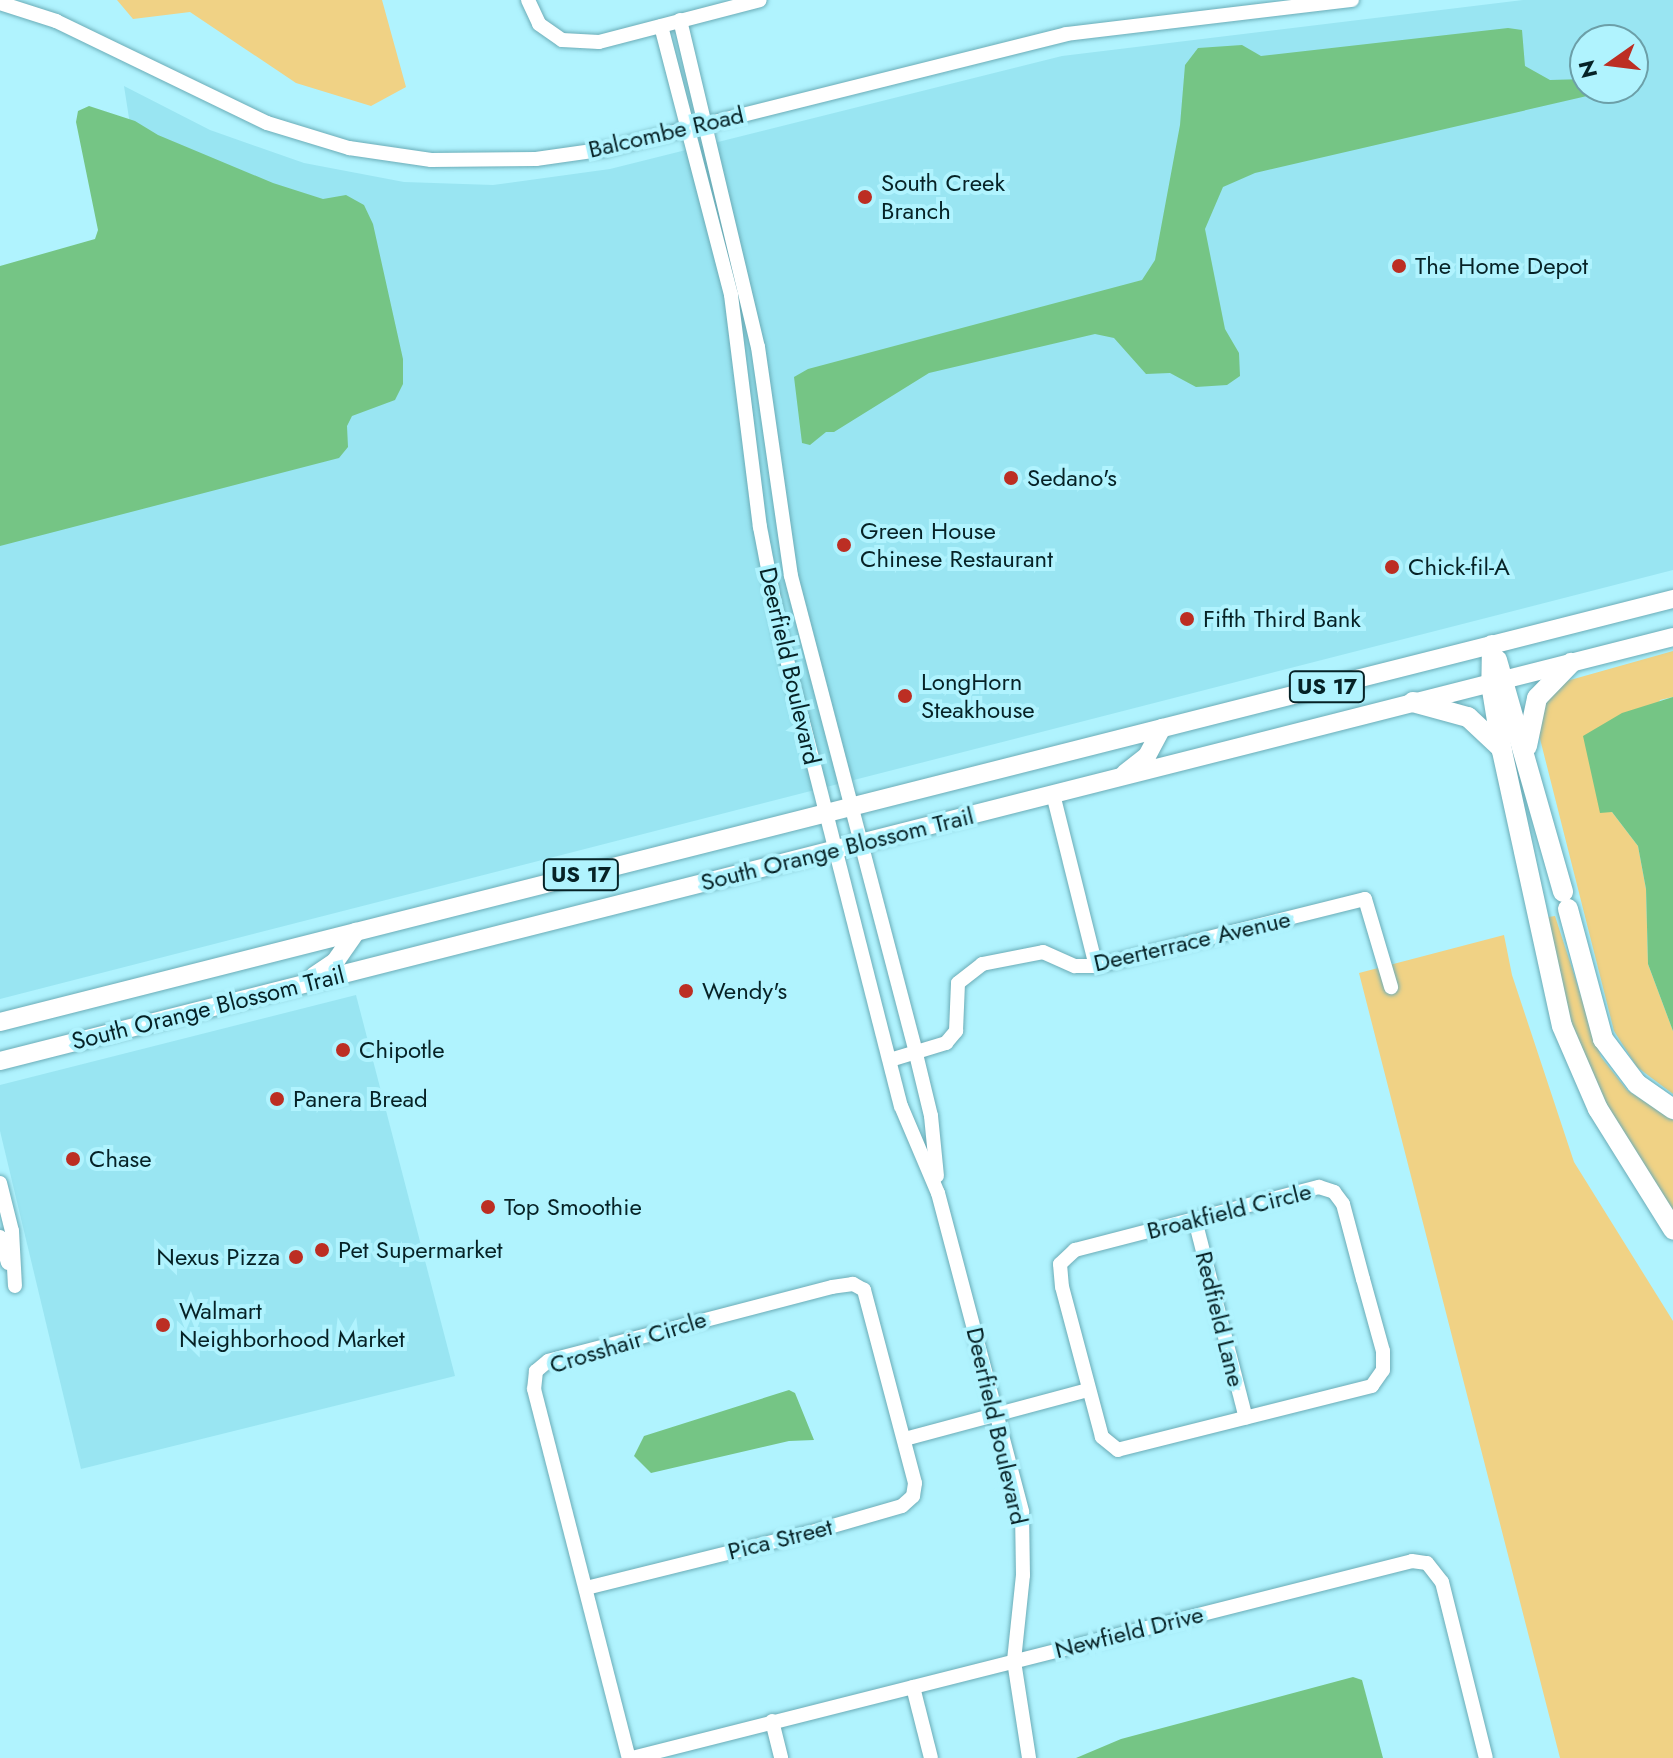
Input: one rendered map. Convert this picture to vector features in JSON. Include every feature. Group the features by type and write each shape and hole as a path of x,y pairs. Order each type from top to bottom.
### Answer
{"highway":[{"path":"1492,645 1502,751 1562,1026 1598,1109 1673,1229"},
{"path":"1527,762 1533,708 1546,685 1571,663"},
{"path":"1497,682 1527,762 1603,1039 1637,1084 1673,1109"},
{"path":"1413,702 1482,725 1502,751"}],"main road":[{"name":"South Orange Blossom Trail","path":"0,1022 1673,599"},
{"name":"South Orange Blossom Trail","path":"0,1061 1673,637"},
{"path":"1120,777 1147,756 1162,728"},
{"path":"301,985 335,962 356,932"}],"street":[{"path":"528,0 539,24 562,40 599,42 760,0"},
{"name":"Balcombe Road","path":"0,3 56,21 267,123 349,148 431,160 536,159 606,149 1066,34 1352,0"},
{"name":"Deerfield Boulevard","path":"680,20 708,124 758,347 791,576 931,1116 938,1193"},
{"name":"Deerfield Boulevard","path":"661,26 731,295 768,582 901,1106 938,1193 1022,1512 1023,1575 1014,1661 1029,1758"},
{"path":"768,582 791,576"},
{"path":"1053,794 1096,966"},
{"name":"Deerterrace Avenue","path":"890,1060 946,1043 956,1031 958,983 982,964 1043,952 1075,966 1096,966 1365,899 1391,987"},
{"path":"0,1183 12,1231 15,1286 0,1237"},
{"name":"Broakfield Circle","path":"1319,1187 1334,1192 1343,1204 1383,1351 1383,1370 1372,1386 1118,1450 1102,1437 1088,1390 1060,1264 1075,1250 1319,1187"},
{"name":"Redfield Lane","path":"1195,1220 1246,1418"},
{"name":"Crosshair Circle","path":"631,1758 534,1389 536,1371 548,1361 853,1284 864,1290 869,1303 905,1439"},
{"path":"905,1439 1088,1390"},
{"name":"Pica Street","path":"586,1588 902,1506 913,1496 915,1483 905,1439"},
{"name":"Newfield Drive","path":"631,1758 1412,1561 1427,1563 1442,1582 1486,1758"},
{"path":"913,1687 931,1758"},
{"path":"772,1721 781,1758"}],"shaded area":[{"path":"117,0 382,0 406,87 371,106 296,83 190,12 133,19"},
{"path":"1523,0 1673,0 1673,570 0,999 0,487 179,440 124,86 210,130 304,163 404,182 493,185 610,169 1062,56"},
{"path":"1508,28 1522,30 1525,66 1550,80 1569,79 1569,100 1255,173 1223,187 1205,229 1225,329 1239,353 1240,376 1227,385 1196,387 1170,373 1146,374 1114,338 1095,334 929,373 834,432 826,432 810,445 802,443 794,377 808,369 1142,280 1155,260 1180,125 1185,65 1198,48 1242,45 1261,56"},
{"path":"89,106 135,121 158,135 273,183 323,199 346,195 364,205 373,224 403,359 403,384 395,400 352,416 347,426 348,447 339,458 0,546 0,266 95,239 98,230 76,122 78,111"},
{"path":"1673,651 1673,697 1660,700 1612,812 1638,846 1646,889 1648,964 1673,1031 1673,1094 1637,1067 1614,1031 1536,723 1556,684"},
{"path":"1673,697 1673,1031 1648,964 1646,889 1638,846 1612,812 1600,813 1583,736 1622,713"},
{"path":"1555,916 1601,1057 1627,1090 1673,1120 1673,1221 1576,1051 1542,918"},
{"path":"1504,935 1512,975 1574,1162 1673,1321 1673,1758 1560,1758 1359,973"},
{"path":"356,995 455,1376 81,1469 0,1131 0,1085"},
{"path":"789,1390 795,1393 814,1440 789,1441 651,1473 634,1456 644,1436"},
{"path":"1353,1677 1362,1680 1383,1758 1076,1758 1121,1739"}],"place":[{"name":"South Creek Branch","path":"865,197"},
{"name":"The Home Depot","path":"1399,266"},
{"name":"Sedano's","path":"1011,478"},
{"name":"Green House Chinese Restaurant","path":"844,545"},
{"name":"Chick-fil-A","path":"1392,567"},
{"name":"Fifth Third Bank","path":"1187,619"},
{"name":"LongHorn Steakhouse","path":"905,696"},
{"name":"Wendy's","path":"686,991"},
{"name":"Chipotle","path":"343,1050"},
{"name":"Panera Bread","path":"277,1099"},
{"name":"Chase","path":"73,1159"},
{"name":"Top Smoothie","path":"488,1207"},
{"name":"Pet Supermarket","path":"322,1250"},
{"name":"Nexus Pizza","path":"296,1257"},
{"name":"Walmart Neighborhood Market","path":"163,1325"}]}
